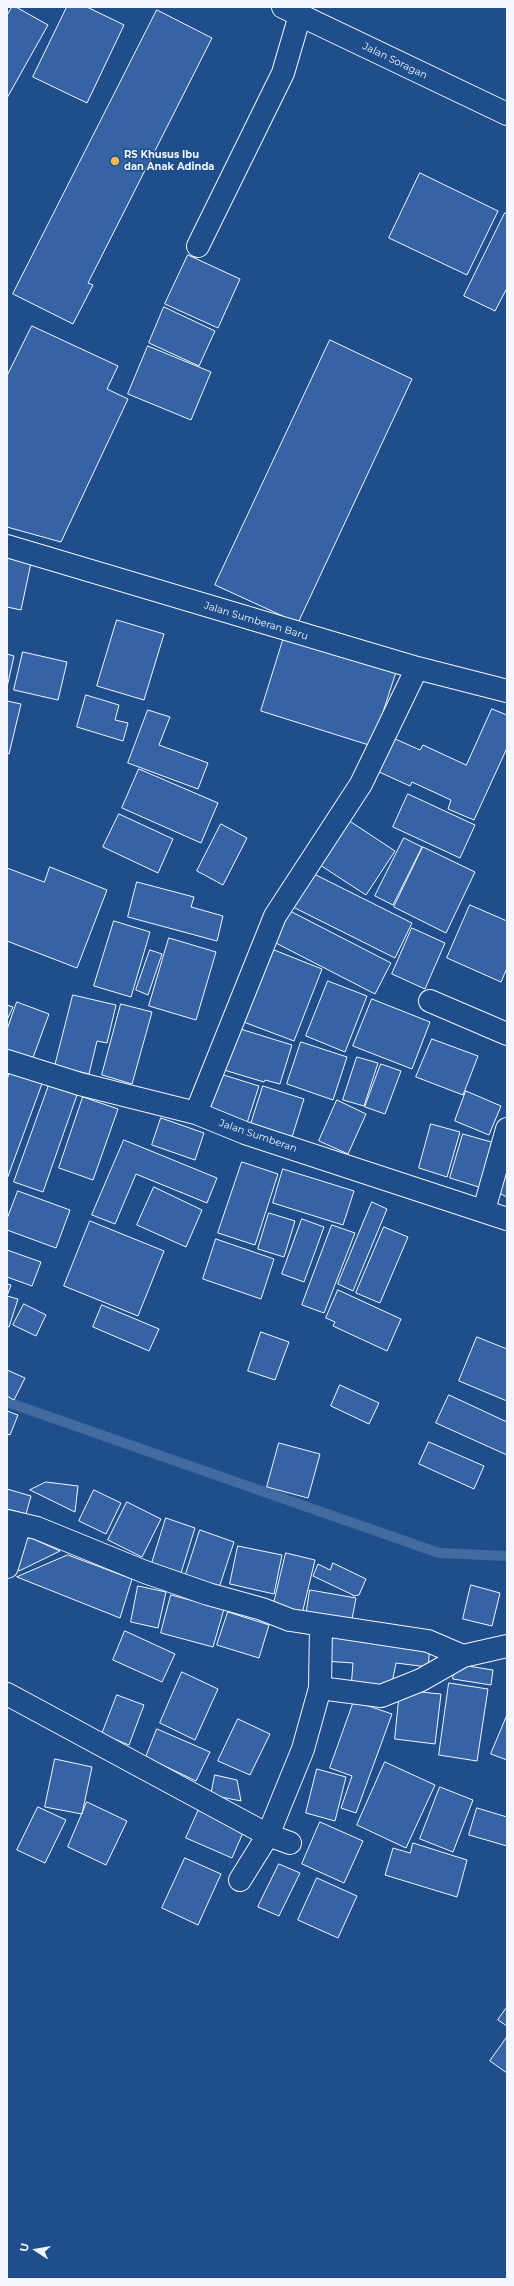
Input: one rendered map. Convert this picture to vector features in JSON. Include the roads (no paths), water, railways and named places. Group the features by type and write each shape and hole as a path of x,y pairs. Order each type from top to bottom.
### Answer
{"street":[{"name":"Jalan Soragan","path":"291,11 507,114"},
{"path":"198,246 283,73 291,11"},
{"name":"Jalan Sumberan Baru","path":"7,546 417,668 507,691"},
{"path":"196,1113 275,916 361,784 417,668"},
{"path":"430,1001 507,1034"},
{"name":"Jalan Sumberan","path":"7,1061 80,1084 196,1113 245,1132 484,1210 507,1219"},
{"path":"484,1210 507,1129"},
{"path":"7,1567 14,1523 37,1528 208,1594 262,1609 290,1620 321,1626 428,1641 463,1656"},
{"path":"240,1880 268,1835 303,1749 320,1688 321,1626"},
{"path":"320,1688 381,1696 421,1680 463,1656 507,1646"},
{"path":"7,1694 268,1835 290,1843"}],"waterway":[{"path":"7,1402 439,1553 507,1556"}],"place":[{"name":"RS Khusus Ibu dan Anak Adinda","path":"115,161"}]}
